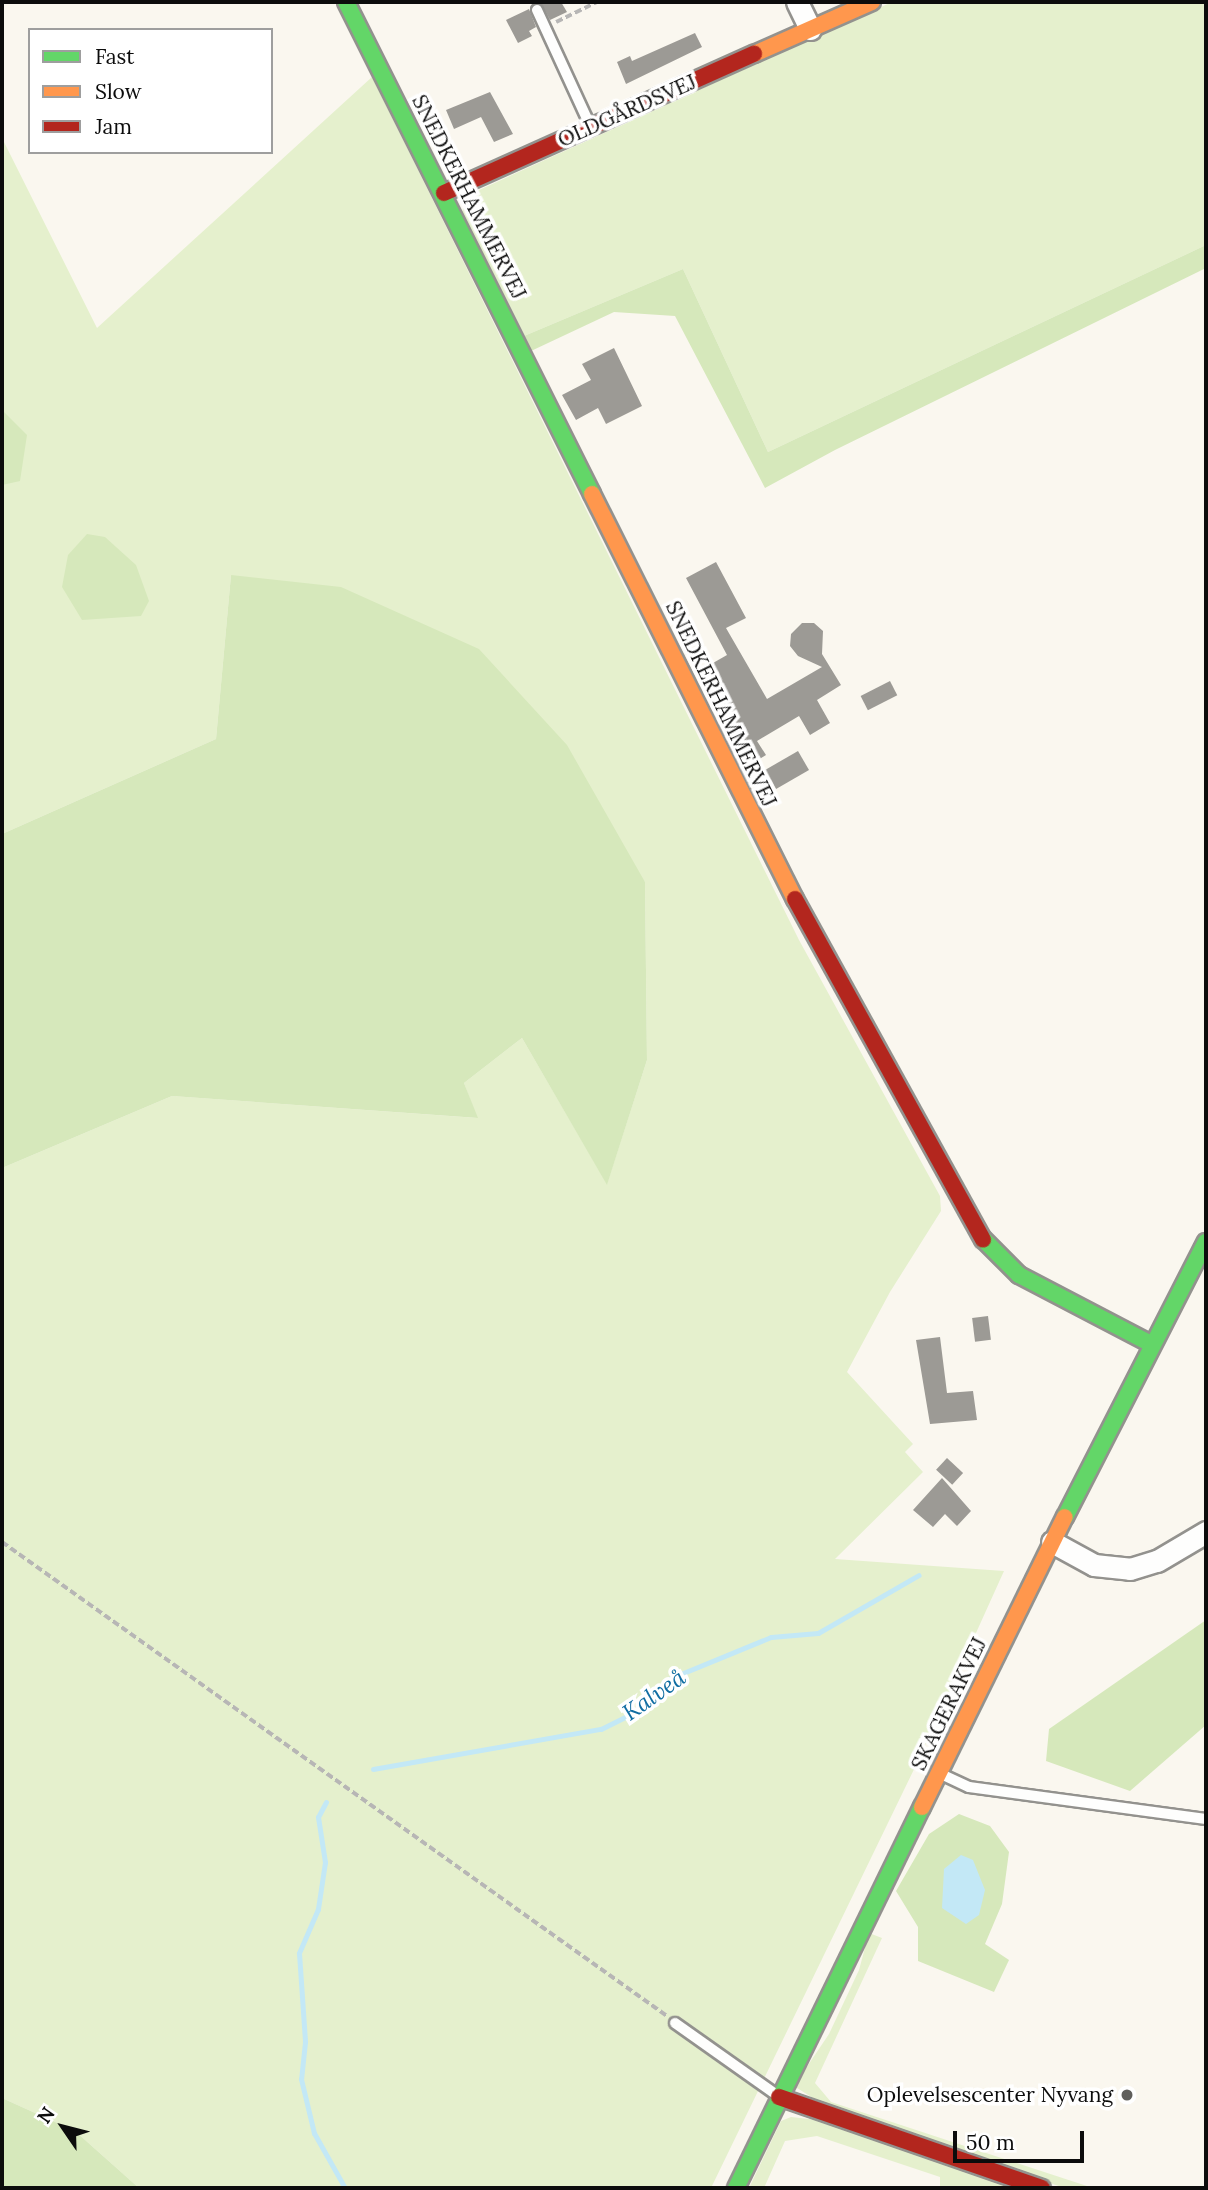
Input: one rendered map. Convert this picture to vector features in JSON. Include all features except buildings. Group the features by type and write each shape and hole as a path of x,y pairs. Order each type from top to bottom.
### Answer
{"street":[{"name":"SNEDKERHAMMERVEJ","path":"346,2 444,193 786,882 970,1221 995,1255 1019,1275 1152,1344"},
{"path":"797,2 810,29"},
{"name":"OLDGÅRDSVEJ","path":"444,193 872,2"},
{"name":"SKAGERAKVEJ","path":"736,2188 1052,1542 1206,1242"},
{"path":"1052,1542 1094,1564 1130,1569 1157,1561 1206,1532"},
{"path":"779,2097 1042,2188"}],"lane":[{"path":"537,10 592,127"},
{"path":"939,1773 969,1787 1206,1819"},
{"path":"675,2023 779,2097"}],"path":[{"path":"545,27 597,2"},
{"path":"2,1542 675,2023"}],"green space":[{"path":"892,2 1206,2 1206,245 768,452 683,269 524,336 462,212 468,195"},
{"path":"372,77 799,940 940,1196 941,1211 890,1292 847,1372 913,1444 905,1452 923,1472 835,1559 1004,1571 919,1759 711,2188 139,2188 75,2131 2,2098 2,1168 172,1096 477,1118 464,1083 522,1038 607,1184 647,1060 645,882 231,575 216,739 2,834 2,138 97,328"},
{"path":"1206,245 1206,268 835,450 765,488 675,316 614,312 531,351 524,336 683,269 768,452"},
{"path":"2,410 27,435 20,481 2,485"},
{"path":"87,534 105,537 136,565 149,601 141,616 82,620 62,587 68,555"},
{"path":"231,575 341,587 479,649 567,745 645,882 647,1060 607,1185 522,1038 464,1083 478,1118 172,1096 2,1168 2,834 216,739"},
{"path":"1206,1620 1206,1725 1130,1791 1046,1761 1049,1729"},
{"path":"959,1814 990,1826 1009,1852 1002,1904 985,1944 1009,1960 994,1992 918,1961 918,1927 896,1891 929,1834"},
{"path":"869,1933 882,1938 815,2083 831,2102 1093,2188 1065,2188 841,2116 794,2086 829,2034 859,1970"},
{"path":"2,2098 75,2131 139,2188 2,2188"},
{"path":"791,2117 818,2120 1018,2188 940,2188 940,2177 817,2136 785,2141 764,2188 749,2188 781,2121"}],"water":[{"path":"961,1855 973,1860 985,1890 979,1915 966,1924 942,1908 944,1869"}],"waterway":[{"name":"Kalveå","path":"373,1769 601,1729 639,1710 671,1678 771,1637 818,1633 919,1575"},
{"name":"Kalveå","path":"326,1802 318,1817 325,1862 318,1909 299,1953 305,2042 301,2079 314,2133 345,2188"}],"traffic: fast":[{"path":"346,2 592,494"},
{"path":"983,1239 1019,1275 1151,1344"},
{"path":"1065,1517 1206,1242"},
{"path":"736,2188 922,1807"}],"traffic: slow":[{"path":"754,54 872,2"},
{"path":"592,494 795,899"},
{"path":"922,1807 1065,1517"}],"traffic: jam":[{"path":"444,193 754,54"},
{"path":"795,899 983,1239"},
{"path":"779,2097 1042,2188"}],"place":[{"name":"Oplevelsescenter Nyvang","path":"1127,2095"}]}
